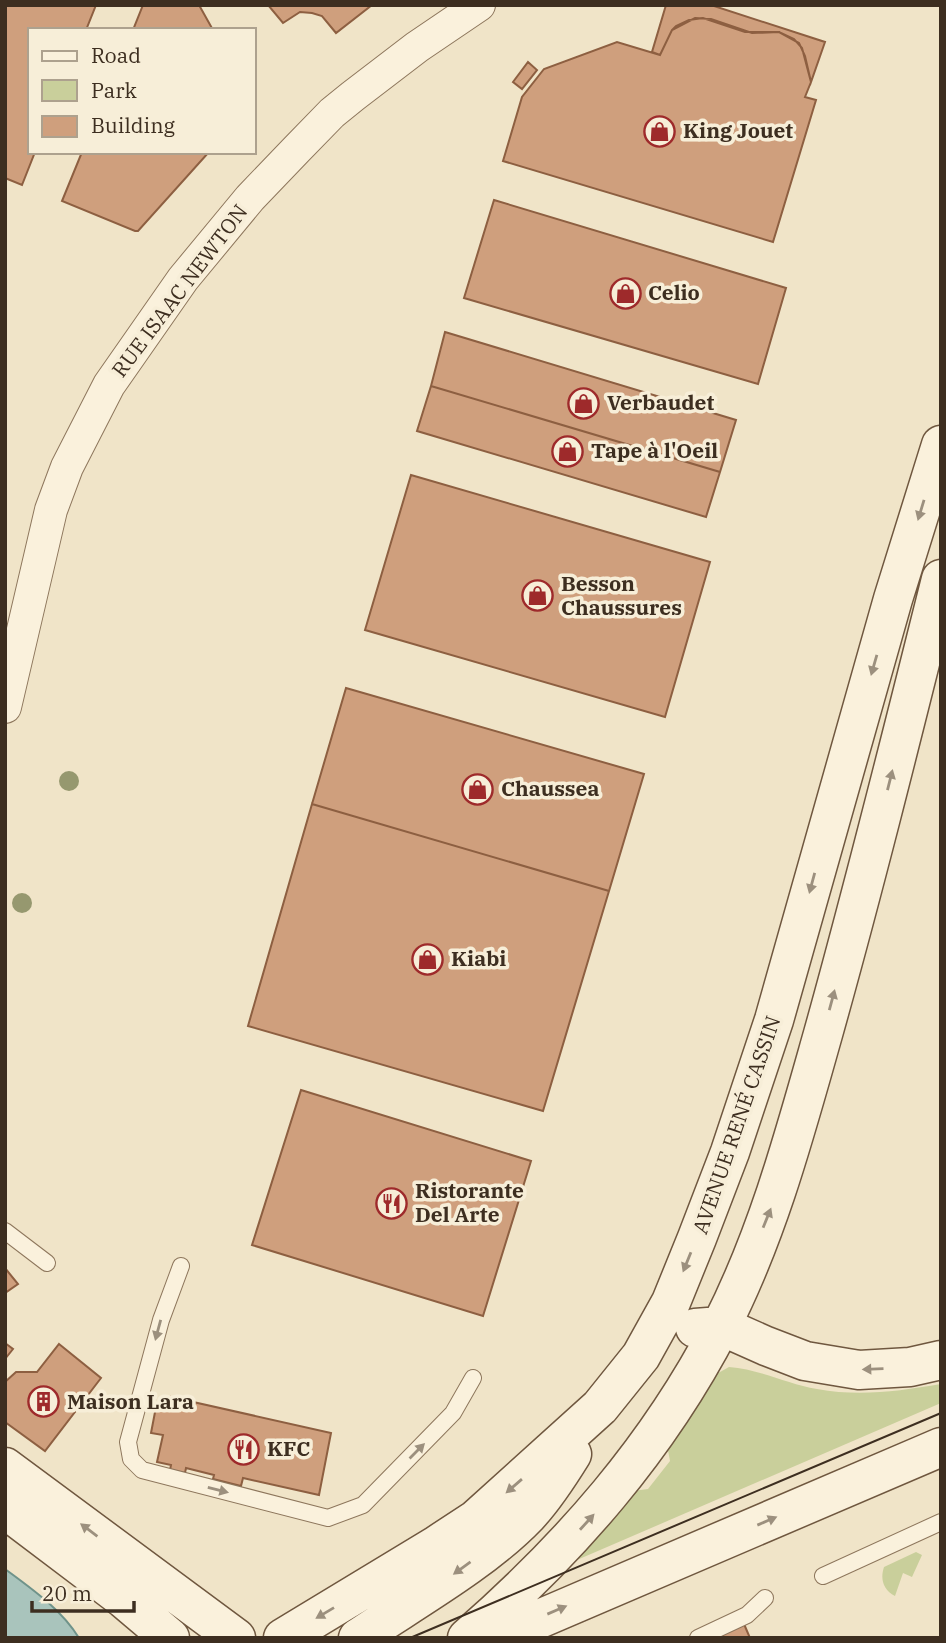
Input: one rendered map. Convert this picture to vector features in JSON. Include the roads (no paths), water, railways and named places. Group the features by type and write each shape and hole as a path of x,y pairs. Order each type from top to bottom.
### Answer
{"main road":[{"name":"AVENUE RENÉ CASSIN","path":"283,1638 476,1519 600,1407 641,1356 671,1302 730,1152 774,1020 878,652 941,445"},
{"path":"467,1638 586,1524 620,1483 659,1429 721,1326 773,1201 791,1145 883,810 941,579"},
{"path":"641,1356 687,1329 721,1326 805,1361 835,1367 886,1369 941,1360"},
{"path":"358,1638 448,1578 496,1543 528,1515 554,1483 600,1407"},
{"path":"495,1638 941,1447"},
{"path":"5,1467 236,1638"},
{"path":"5,1510 124,1599 170,1638"}],"street":[{"name":"RUE ISAAC NEWTON","path":"5,707 51,509 67,467 109,385 183,279 250,198 323,122 417,47 479,5"}],"lane":[{"path":"5,1231 47,1262"},
{"path":"181,1266 161,1320 128,1442 131,1459 142,1470 328,1518 363,1505 453,1413 473,1378"},
{"path":"823,1576 941,1522"},
{"path":"698,1638 747,1615 765,1598"}],"water":[{"path":"5,1569 55,1609 79,1638 5,1638"}],"tram line":[{"path":"410,1638 941,1413"}],"place":[{"name":"King Jouet","path":"660,131"},
{"name":"Celio","path":"625,293"},
{"name":"Verbaudet","path":"584,403"},
{"name":"Tape à l'Oeil","path":"568,451"},
{"name":"Besson Chaussures","path":"538,596"},
{"name":"Chaussea","path":"478,789"},
{"name":"Kiabi","path":"428,959"},
{"name":"Ristorante Del Arte","path":"392,1203"},
{"name":"Maison Lara","path":"44,1402"},
{"name":"KFC","path":"244,1449"}]}
